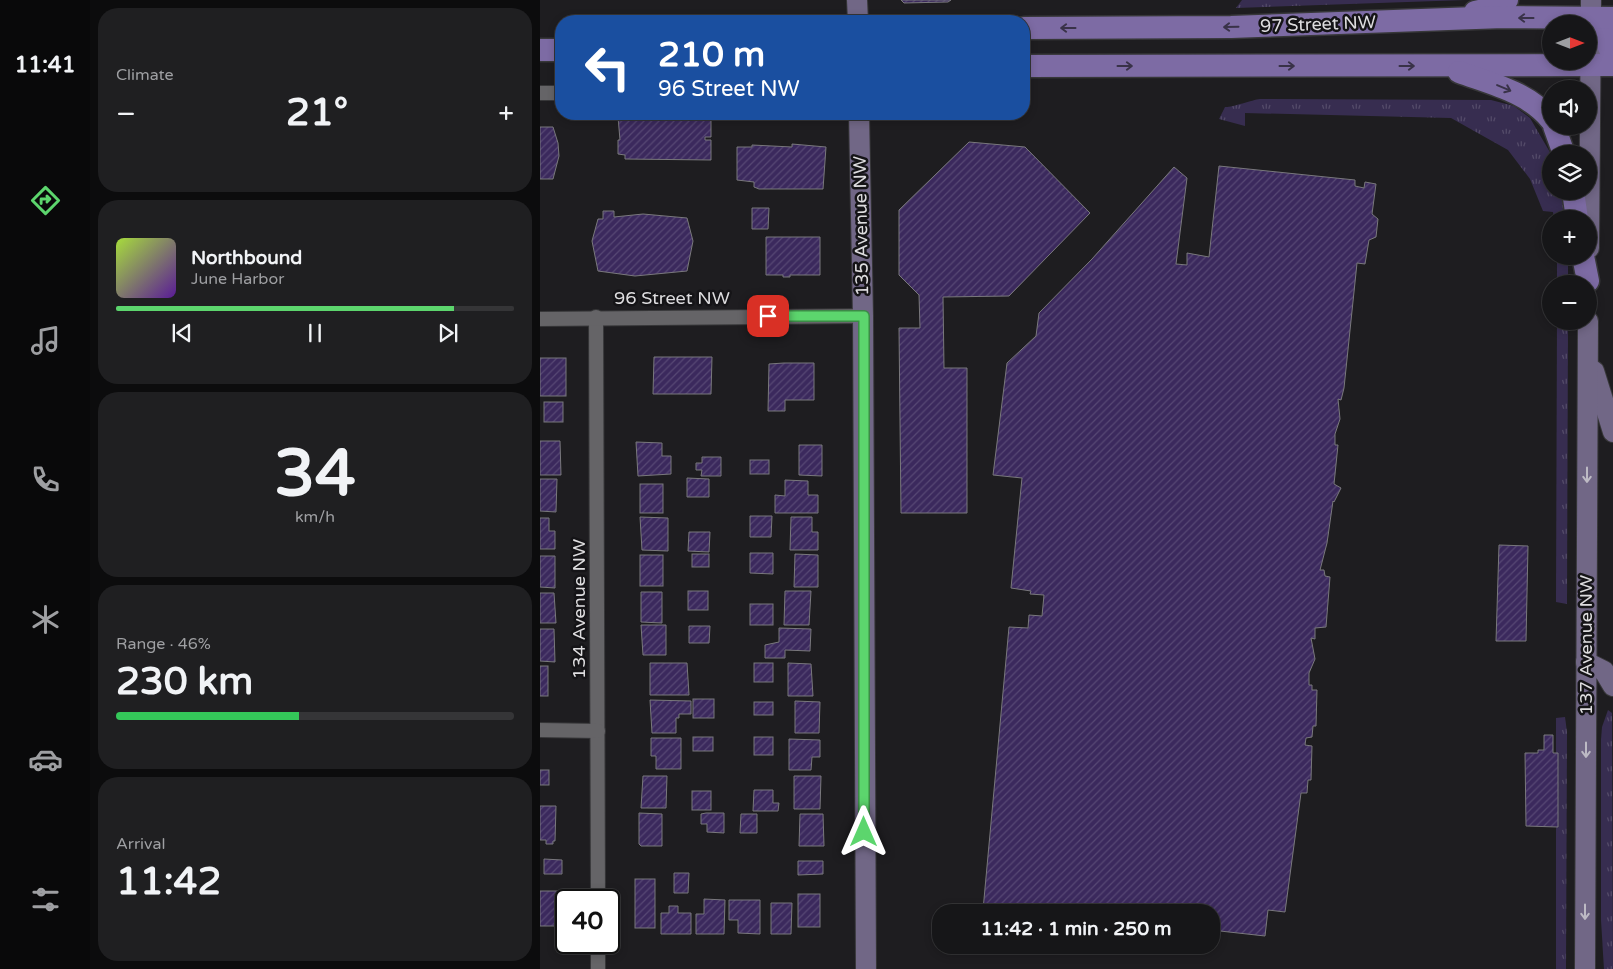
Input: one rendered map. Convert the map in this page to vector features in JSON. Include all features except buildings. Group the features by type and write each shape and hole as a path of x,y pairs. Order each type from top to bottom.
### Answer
{"main road":[{"path":"857,0 858,15"},
{"path":"1437,20 1488,9 1507,0"},
{"path":"1598,62 1613,57 1601,29 1599,12"},
{"name":"97 Street NW","path":"1030,28 1231,27 1599,12"},
{"path":"540,50 555,50"},
{"path":"1030,66 1542,65"},
{"path":"1442,66 1506,88 1536,104 1542,110"},
{"path":"1589,210 1590,70"},
{"name":"135 Avenue NW","path":"859,120 864,316 866,969"},
{"name":"137 Avenue NW","path":"1585,969 1588,330"},
{"path":"1588,352 1613,432"},
{"path":"1586,662 1604,671 1613,686"}],"street":[{"path":"540,93 555,93"},
{"name":"96 Street NW","path":"540,319 864,316"},
{"name":"134 Avenue NW","path":"596,317 598,889"},
{"path":"540,730 598,731"},
{"path":"598,954 598,969"}],"green space":[{"path":"1242,0 1465,0 1236,8"},
{"path":"1260,99 1491,100 1514,106 1530,118 1546,145 1542,145 1542,200 1563,200 1564,210 1543,210 1530,179 1508,150 1451,118 1245,113 1245,126 1219,119 1225,107"},
{"path":"1557,265 1568,265 1568,275 1557,275"},
{"path":"1557,330 1568,330 1567,604 1556,602"},
{"path":"1608,710 1612,713 1613,969 1604,969 1601,920 1601,740 1602,727"},
{"path":"1565,717 1567,732 1566,969 1556,969 1556,718"}],"route":[{"path":"768,316 864,316 864,832"}]}
